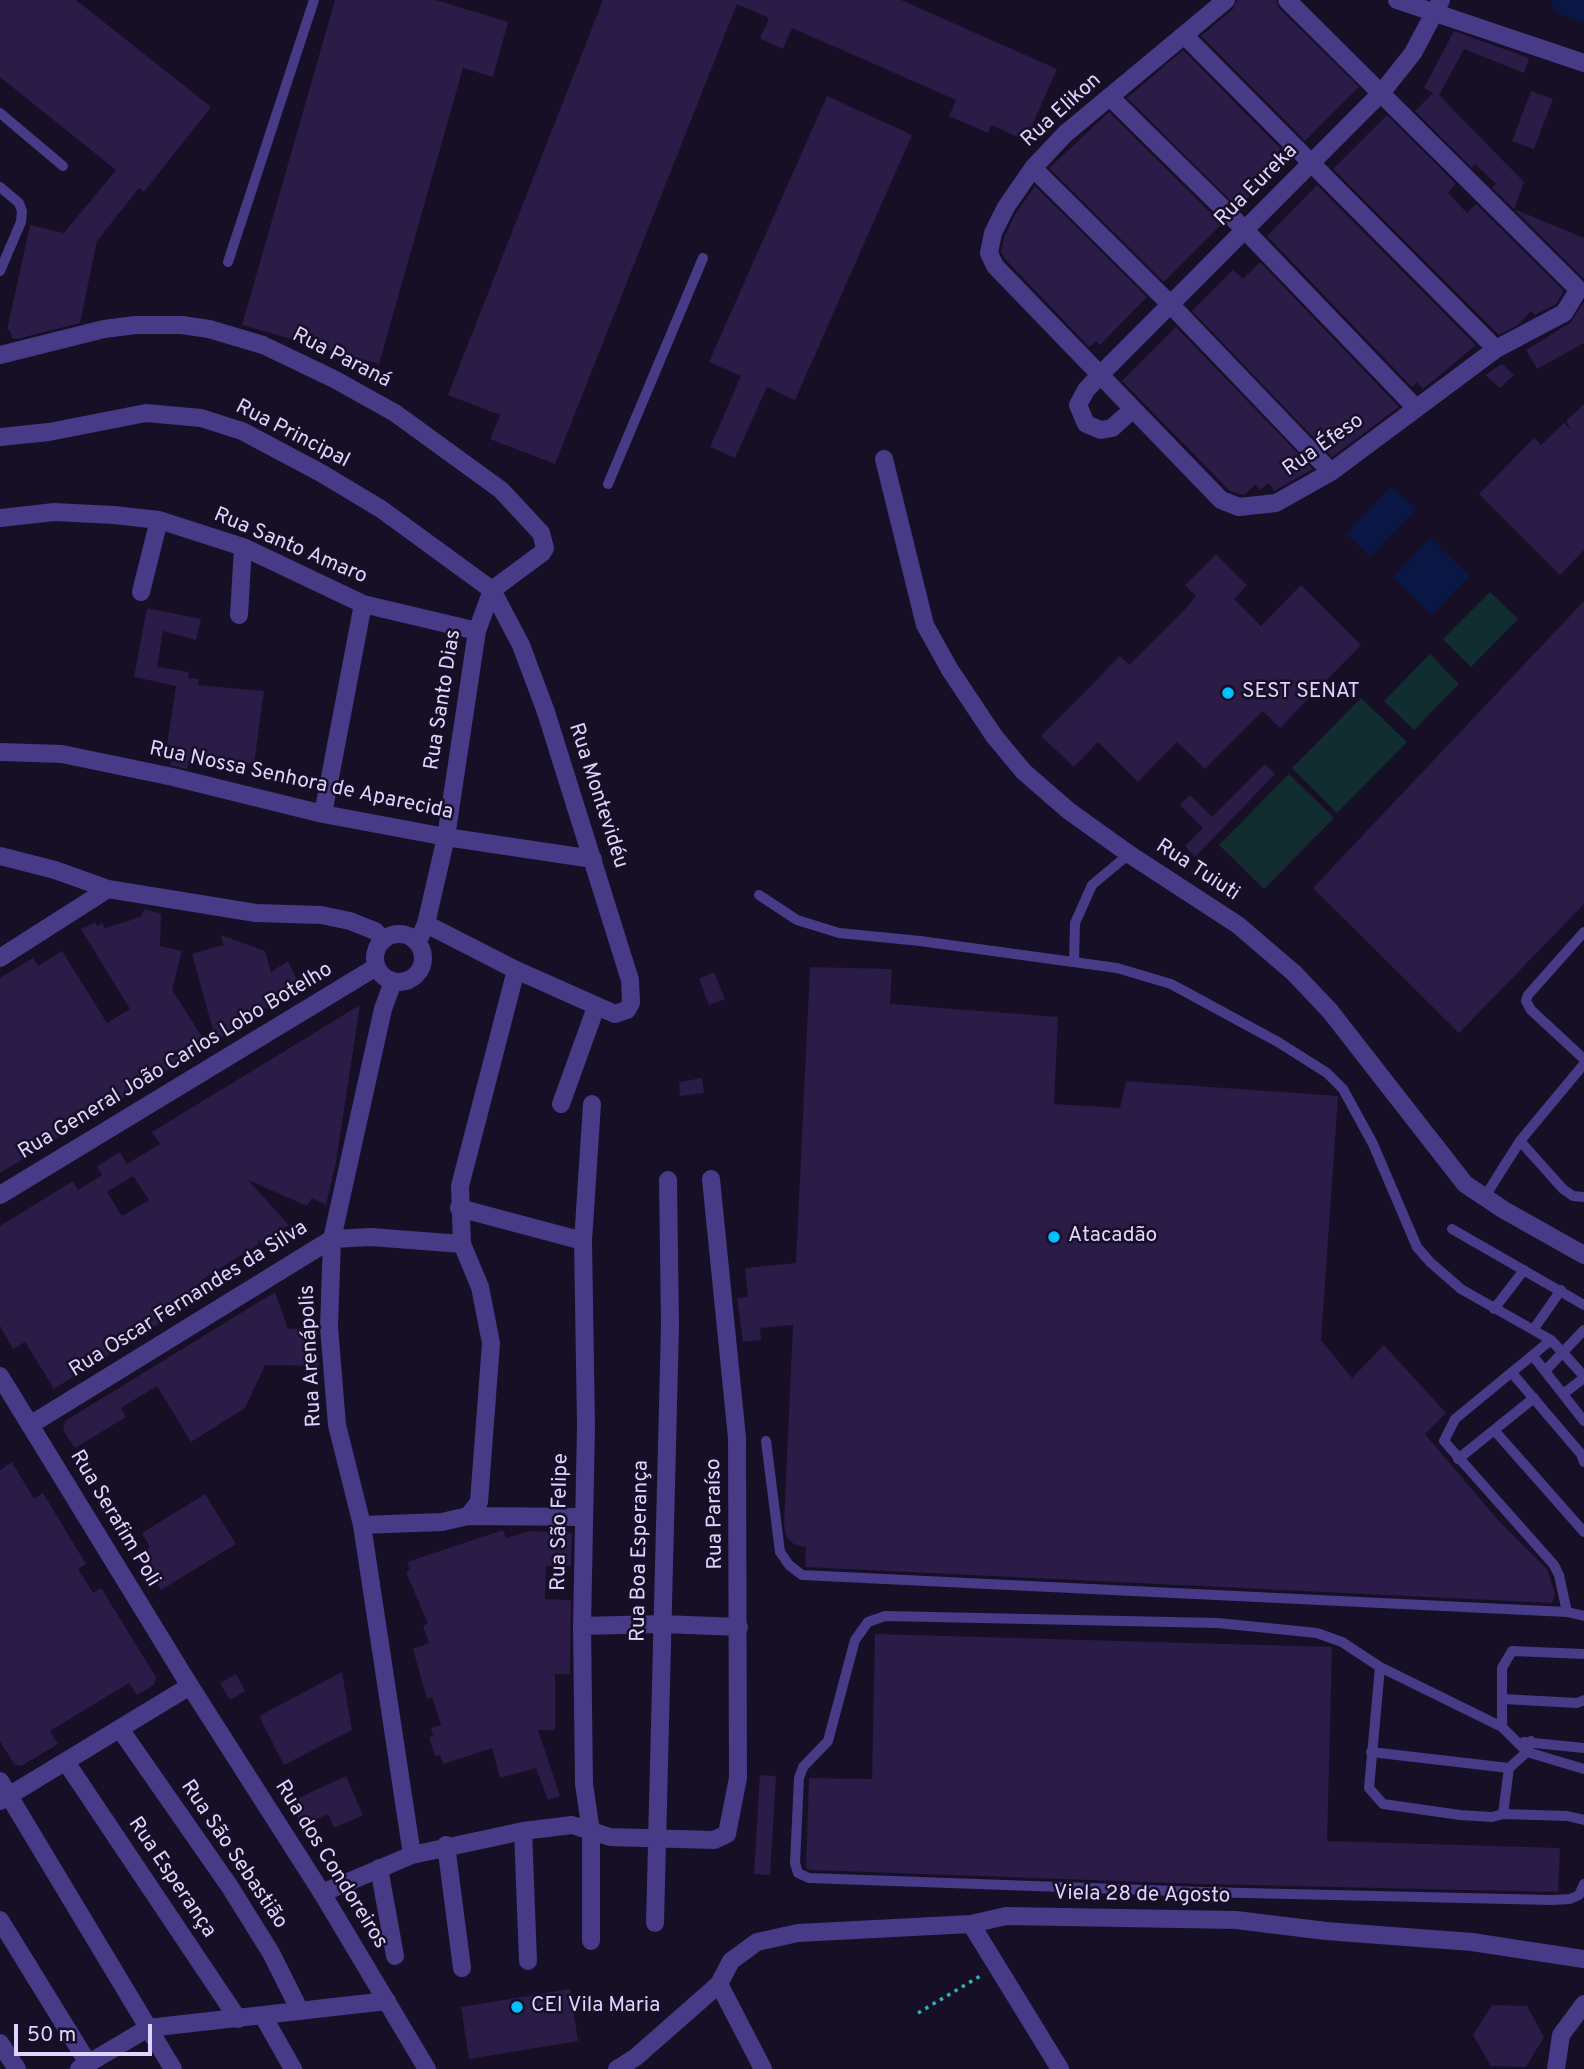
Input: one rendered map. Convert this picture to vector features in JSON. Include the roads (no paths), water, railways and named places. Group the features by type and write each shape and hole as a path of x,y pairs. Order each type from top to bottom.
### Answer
{"street":[{"name":"Rua Elikon","path":"1102,373 990,257 990,244 998,220 1033,168 1065,134 1226,0"},
{"path":"1287,0 1382,92"},
{"path":"1397,0 1439,6 1584,63"},
{"name":"Rua Eureka","path":"1133,409 1112,428 1101,430 1091,428 1083,420 1079,410 1080,399 1102,373 1382,92 1413,53 1439,6"},
{"path":"1185,36 1496,349"},
{"name":"Rua Éfeso","path":"1102,373 1226,505 1239,507 1276,503 1331,472 1496,349 1564,313 1576,296 1576,287 1382,92"},
{"path":"1110,97 1245,230 1415,407"},
{"path":"1033,168 1170,304 1331,472"},
{"name":"Rua Paraná","path":"0,355 104,329 135,325 182,325 225,333 287,356 395,413 502,490 541,533 545,548 534,561 492,590"},
{"name":"Rua Principal","path":"0,437 49,432 146,413 201,418 242,431 321,473 381,509 492,590"},
{"name":"Rua Tuiuti","path":"884,459 925,625 950,670 994,737 1024,772 1069,811 1129,854 1238,925 1294,973 1330,1011 1450,1168 1484,1198 1584,1255"},
{"name":"Rua Santo Amaro","path":"0,518 54,512 114,514 159,520 243,547 363,604 477,631"},
{"path":"141,592 159,520"},
{"path":"239,615 243,547"},
{"name":"Rua Santo Dias","path":"418,942 426,924 446,837 477,631 492,590"},
{"name":"Rua Montevidéu","path":"492,590 521,645 538,690 633,994 627,1010 615,1014 596,1007"},
{"path":"323,814 363,604"},
{"name":"Rua Nossa Senhora de Aparecida","path":"0,752 62,754 173,777 323,814 446,837 593,859"},
{"path":"0,856 55,870 108,889 256,913 321,915 361,925 383,939"},
{"path":"0,958 108,889"},
{"path":"426,924 596,1007 561,1104"},
{"path":"399,933 418,942 423,953 421,969 409,980 393,982 376,967 375,952 383,939 399,933"},
{"name":"Rua General João Carlos Lobo Botelho","path":"0,1195 376,967"},
{"path":"468,1516 479,1503 491,1343 480,1287 462,1244 460,1186 516,970"},
{"name":"Rua Arenápolis","path":"393,982 383,1009 332,1239 329,1327 336,1422 362,1525 412,1855"},
{"name":"Rua São Felipe","path":"591,1941 592,1832 584,1784 582,1626 583,1241 593,1104"},
{"name":"Rua Paraíso","path":"659,1836 715,1840 724,1837 729,1830 738,1778 737,1438 711,1179"},
{"name":"Rua Boa Esperança","path":"655,1923 670,1326 668,1180"},
{"path":"459,1209 583,1241"},
{"name":"Rua Oscar Fernandes da Silva","path":"30,1425 332,1239 371,1237 462,1244"},
{"name":"Rua Serafim Poli","path":"0,1376 190,1686"},
{"path":"362,1525 442,1522 468,1516 584,1517"},
{"path":"582,1626 662,1624 739,1628"},
{"path":"173,2069 3,1793 66,1762 190,1686"},
{"name":"Rua dos Condoreiros","path":"190,1686 322,1893 427,2069"},
{"name":"Rua São Sebastião","path":"120,1729 230,1887 271,1953 300,2011"},
{"name":"Rua Esperança","path":"66,1762 238,2019"},
{"path":"322,1893 412,1855 446,1845 523,1831 572,1825 610,1837 659,1836"},
{"path":"523,1831 528,1961"},
{"path":"446,1845 462,1968"},
{"path":"379,1868 395,1956"},
{"name":"Viela 28 de Agosto","path":"617,2069 636,2057 719,1984 731,1961 757,1942 797,1933 971,1924 1006,1916 1236,1920 1326,1931 1472,1942 1584,1959"},
{"path":"0,1920 84,2066 148,2028 387,2001"},
{"path":"971,1924 1060,2069"},
{"path":"719,1984 763,2069"},
{"path":"1556,2069 1561,2035 1584,2004"},
{"path":"263,2017 293,2069"},
{"path":"0,2043 17,2069"}],"lane":[{"path":"228,262 314,0"},
{"path":"0,113 63,166"},
{"path":"0,187 19,203 22,211 21,222 0,271"},
{"path":"608,484 703,258"},
{"path":"1074,962 1075,923 1092,885 1129,854"},
{"path":"759,895 797,920 839,933 920,941 1117,968 1171,984 1278,1042 1327,1073 1357,1110 1417,1247 1442,1275 1493,1309 1551,1340 1584,1377 1563,1394"},
{"path":"1484,1198 1520,1141 1584,1061 1531,1010 1526,1001 1528,995 1584,932"},
{"path":"1520,1141 1563,1189 1573,1196 1584,1197"},
{"path":"1452,1229 1584,1305"},
{"path":"1493,1309 1524,1270"},
{"path":"1533,1330 1561,1290"},
{"path":"1545,1371 1584,1330"},
{"path":"1551,1340 1449,1427 1444,1441 1553,1565 1559,1574 1567,1612"},
{"path":"1533,1356 1584,1420"},
{"path":"1512,1373 1583,1458"},
{"path":"1458,1459 1534,1398"},
{"path":"1494,1430 1584,1532"},
{"path":"766,1441 780,1552 789,1565 802,1575 1567,1612 1584,1616"},
{"path":"1583,1458 1584,1441"},
{"path":"1584,1769 1517,1743 1502,1727 1380,1667 1342,1642 1317,1633 1282,1628 972,1617 875,1618 862,1628 855,1640 828,1741 803,1767 799,1778 795,1863 798,1874 808,1878 1552,1900 1570,1899 1579,1895 1584,1884"},
{"path":"1502,1727 1502,1668 1512,1651 1584,1654"},
{"path":"1380,1667 1369,1788 1383,1804 1461,1815 1567,1815 1584,1820"},
{"path":"1503,1699 1577,1703 1584,1700"},
{"path":"1503,1814 1509,1768 1529,1747 1584,1748"},
{"path":"1371,1752 1509,1768"}],"water":[{"path":"1391,486 1416,509 1370,557 1346,534"},
{"path":"1430,538 1470,576 1432,615 1393,577"}],"waterway":[{"path":"1568,0 1584,5"}],"place":[{"name":"SEST SENAT","path":"1228,693"},
{"name":"Atacadão","path":"1054,1237"},
{"name":"CEI Vila Maria","path":"517,2007"}]}
